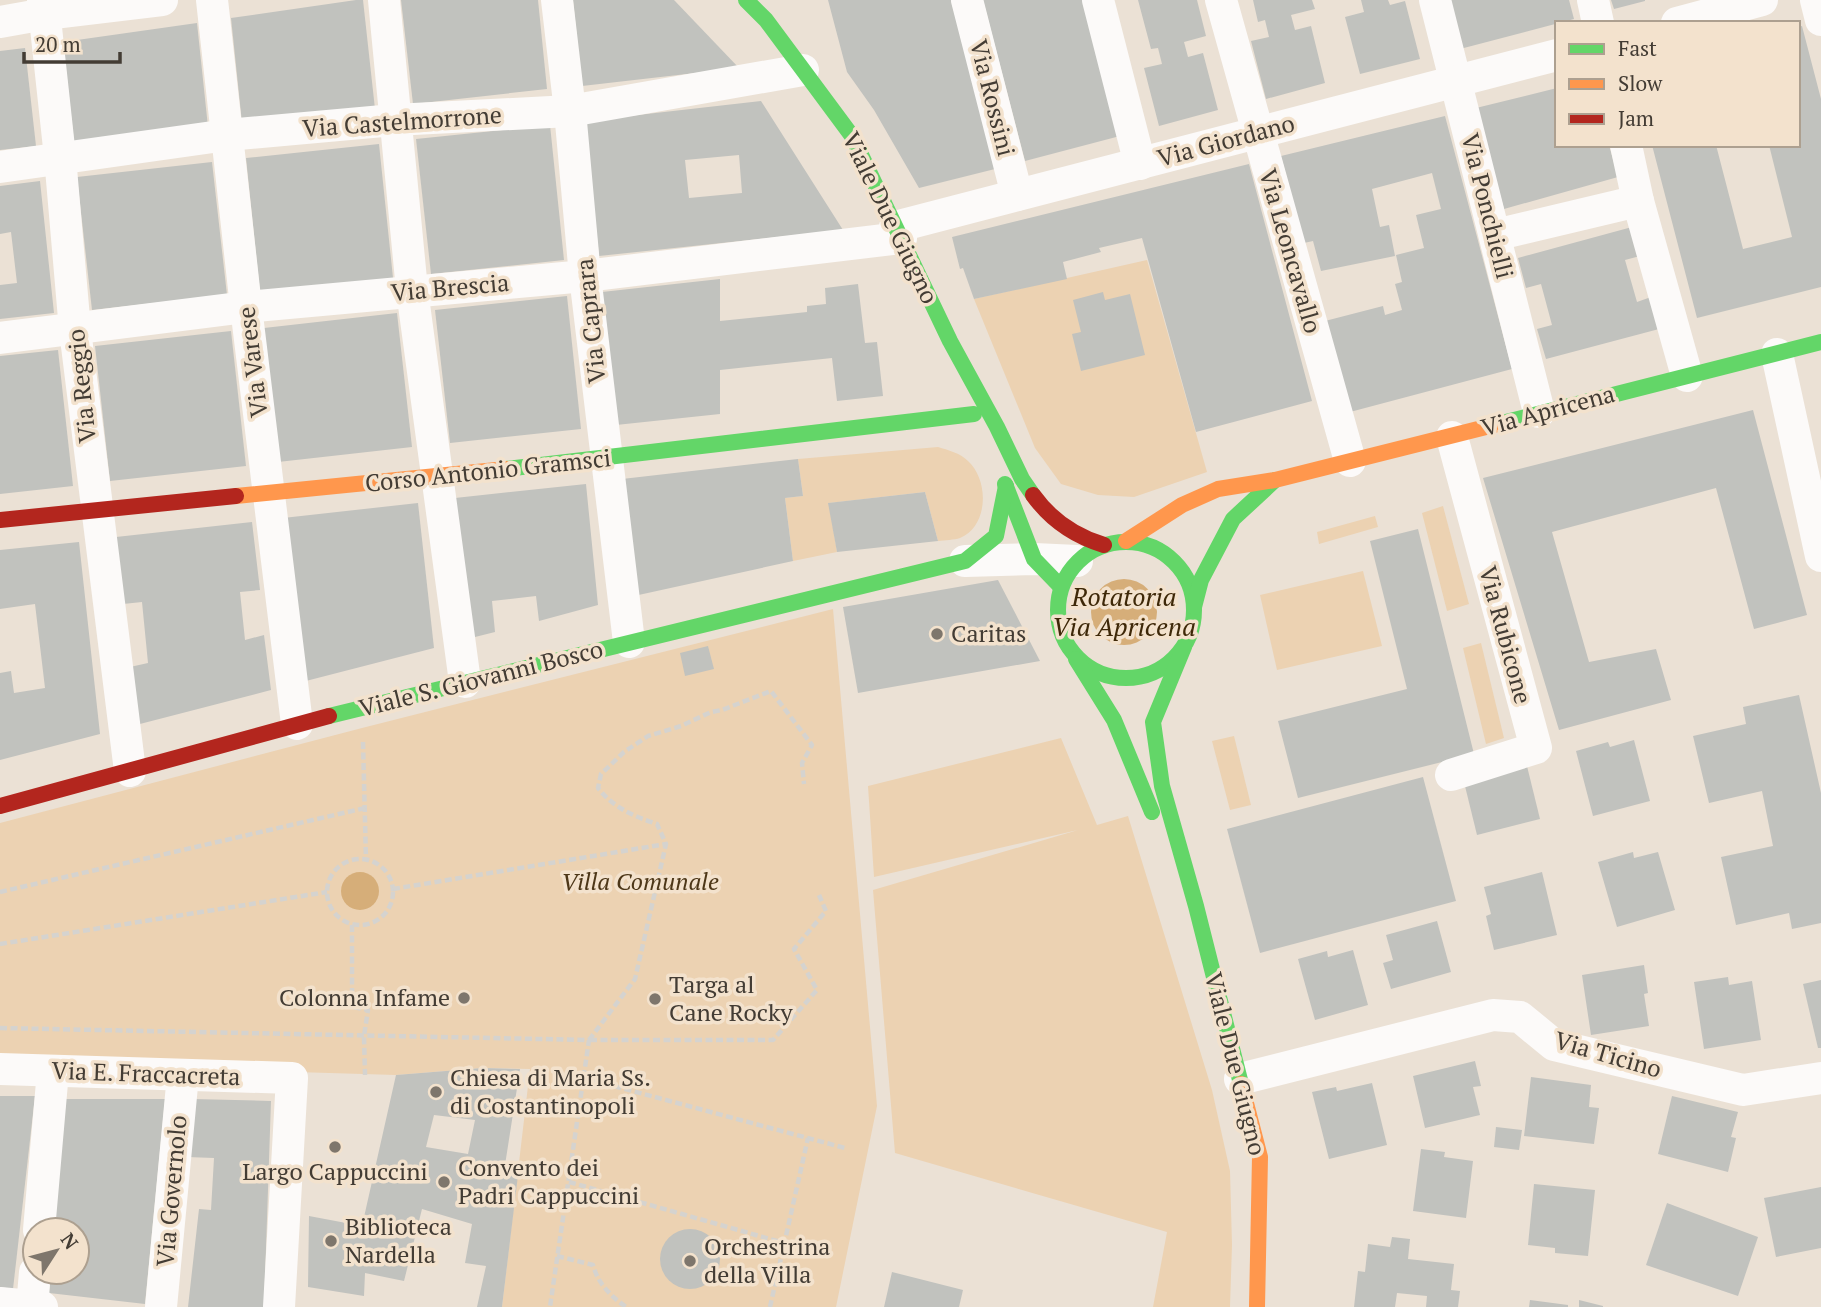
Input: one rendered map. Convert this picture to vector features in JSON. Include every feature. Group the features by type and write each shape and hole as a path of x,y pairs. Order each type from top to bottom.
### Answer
{"main road":[{"name":"Viale Due Giugno","path":"746,0 766,20 852,136 950,341 998,427 1022,479 1043,509 1080,538 1104,545"},
{"name":"Viale Due Giugno","path":"950,341 974,414 1034,559"},
{"name":"Via Apricena","path":"1126,541 1182,505 1218,489 1275,480 1452,437 1539,412 1821,342"},
{"name":"Corso Antonio Gramsci","path":"0,520 606,459 974,414"},
{"name":"Viale S. Giovanni Bosco","path":"0,806 297,724 965,561 996,536 1001,475"},
{"name":"Via Apricena","path":"1194,607 1201,580 1233,519 1275,480"},
{"path":"1069,575 1089,551 1126,541 1146,544 1165,554 1180,568 1190,586 1194,607"},
{"name":"Viale Due Giugno","path":"1069,575 1057,611 1061,634 1114,720 1152,812 1196,906"},
{"name":"Viale Due Giugno","path":"1194,607 1192,628 1153,722 1162,786 1196,906 1260,1157 1257,1307"},
{"path":"1073,654 1089,668 1109,677 1131,679 1152,674 1170,663 1184,647"}],"street":[{"path":"0,22 44,7 162,0"},
{"name":"Via Varese","path":"212,0 297,724"},
{"path":"384,0 412,290 465,682"},
{"name":"Via Caprara","path":"557,0 585,276 629,642"},
{"name":"Via Rossini","path":"967,0 1017,195"},
{"path":"1098,0 1140,164"},
{"name":"Via Leoncavallo","path":"1221,0 1350,461"},
{"name":"Via Ponchielli","path":"1435,0 1539,412"},
{"path":"1592,0 1597,21"},
{"path":"1684,21 1762,0"},
{"path":"1816,0 1821,20"},
{"name":"Via Reggio","path":"44,7 61,157 75,330 130,771"},
{"name":"Via Giordano","path":"898,232 1017,195 1555,56"},
{"name":"Via Castelmorrone","path":"0,167 227,135 394,120 570,111 803,70"},
{"path":"1626,147 1638,201 1686,376"},
{"path":"1495,235 1638,201"},
{"name":"Via Brescia","path":"0,338 246,307 585,276 898,232"},
{"path":"1777,354 1821,556"},
{"name":"Via Rubicone","path":"1451,775 1536,748 1452,437"},
{"name":"Viale S. Giovanni Bosco","path":"965,561 1034,559 1069,575"},
{"name":"Via Ticino","path":"1240,1079 1493,1015 1520,1017 1554,1045 1743,1090 1821,1078"},
{"name":"Via E. Fraccacreta","path":"0,1069 292,1078 279,1307"},
{"path":"40,1216 53,1071"},
{"name":"Via Governolo","path":"161,1307 183,1075"},
{"path":"0,1303 35,1307 35,1286"}],"path":[{"path":"550,1307 589,1040 635,979 666,844 657,824 636,817 610,803 598,788 601,774 624,752 648,736 771,691 812,746 802,764 804,784"},
{"path":"363,741 366,860"},
{"path":"0,892 365,808"},
{"path":"393,889 666,844"},
{"path":"354,859 366,860 384,870 393,889 393,899 382,917 363,926 352,925 334,914 328,903 327,892 334,871 354,859"},
{"path":"0,944 327,892"},
{"path":"0,1028 589,1040 773,1040 817,990 794,949 827,911 819,895"},
{"path":"352,925 352,1007 368,1010 363,1036 365,1075"},
{"path":"584,1078 845,1148"},
{"path":"770,1307 808,1138"},
{"path":"569,1182 784,1243"},
{"path":"557,1256 593,1265 596,1277 615,1299 626,1307"}],"green space":[{"path":"1147,260 1207,472 1134,497 1098,495 1061,484 1035,448 974,299"},
{"path":"938,447 965,458 980,479 983,502 981,513 970,532 960,538 938,541 925,492 829,503 837,552 793,561 785,498 803,496 798,459"},
{"path":"1443,506 1469,604 1447,611 1422,513"},
{"path":"1375,516 1378,527 1319,544 1317,532"},
{"path":"1363,571 1382,646 1277,670 1260,595"},
{"name":"Villa Comunale","path":"833,609 877,1106 836,1307 502,1307 530,1069 483,1068 396,1075 0,1063 0,823"},
{"path":"1481,643 1504,738 1486,744 1463,648"},
{"path":"1234,736 1251,805 1230,810 1212,741"},
{"path":"1061,738 1097,825 1128,816 1212,1090 1230,1171 1230,1307 1153,1307 1167,1232 895,1153 873,890 1078,830 874,877 868,786"}],"water":[{"name":"Rotatoria Via Apricena","path":"1124,579 1137,582 1147,589 1154,599 1157,612 1154,625 1147,635 1137,642 1124,645 1111,642 1101,635 1094,625 1091,612 1094,599 1101,589 1111,582"},
{"path":"360,872 373,878 379,891 373,904 360,910 347,904 341,891 347,878"}],"building":[{"path":"363,0 375,109 242,123 231,18"},
{"path":"401,0 538,0 547,89 413,104"},
{"path":"573,0 674,0 739,68 582,86"},
{"path":"828,0 951,0 995,169 919,188 874,110 847,72"},
{"path":"983,0 1084,0 1120,136 1025,161"},
{"path":"1138,0 1197,0 1206,36 1184,42 1188,57 1203,53 1218,110 1159,126 1144,68 1162,64 1158,48 1151,49"},
{"path":"1253,0 1312,0 1315,9 1291,15 1295,30 1311,26 1325,83 1266,99 1251,41 1269,37 1265,20 1258,22"},
{"path":"1361,0 1388,0 1390,5 1405,1 1420,59 1360,74 1345,17 1364,12"},
{"path":"1448,0 1569,0 1574,19 1555,21 1555,24 1460,49"},
{"path":"1611,0 1645,0 1645,1 1614,9"},
{"path":"197,23 208,127 74,142 63,42"},
{"path":"1800,26 1821,99 1821,287 1697,318 1653,147 1717,147 1743,249 1792,237 1770,147 1800,147"},
{"path":"25,48 36,146 0,150 0,51"},
{"path":"1555,88 1555,147 1610,147 1618,177 1504,209 1476,108"},
{"path":"761,101 843,230 599,256 585,121","holes":["739,155 742,193 689,198 685,160"]},
{"path":"1445,116 1512,369 1350,412 1325,321 1383,306 1385,315 1402,310 1395,284 1402,282 1396,255 1424,248 1416,215 1441,209 1432,173 1372,189 1380,227 1389,225 1395,256 1321,271 1313,241 1304,243 1281,156"},
{"path":"550,125 564,260 431,274 416,139"},
{"path":"379,144 393,278 260,292 246,158"},
{"path":"212,162 227,295 92,310 77,177"},
{"path":"1249,164 1312,401 1196,432 1142,238 1099,248 1101,252 1063,262 1067,279 974,299 963,268 960,269 952,237"},
{"path":"40,181 54,313 0,319 0,285 17,283 11,232 0,234 0,186"},
{"path":"1632,227 1640,256 1625,260 1637,302 1651,297 1659,329 1546,359 1537,329 1552,325 1541,284 1526,288 1518,258"},
{"path":"720,279 720,321 807,312 807,306 826,304 825,288 858,284 865,343 877,342 883,396 837,401 832,358 720,370 720,414 616,425 602,292"},
{"path":"1103,292 1105,300 1130,294 1145,355 1081,371 1072,334 1081,332 1073,300"},
{"path":"567,296 581,429 450,443 435,310"},
{"path":"397,313 412,447 278,462 264,328"},
{"path":"231,331 246,466 110,481 95,346"},
{"path":"58,350 73,486 0,494 0,356"},
{"path":"1753,410 1807,615 1754,629 1716,488 1552,532 1589,662 1656,649 1671,700 1559,730 1483,478"},
{"path":"798,459 803,496 785,498 793,561 634,596 622,479"},
{"path":"586,484 598,605 539,621 536,596 492,601 495,632 471,638 455,498"},
{"path":"925,492 938,541 837,552 828,503"},
{"path":"418,503 434,648 302,682 283,518"},
{"path":"252,522 260,590 240,592 245,640 264,635 271,690 136,725 130,667 148,663 142,602 123,604 116,537"},
{"path":"1418,529 1474,754 1298,798 1278,721 1407,689 1370,541"},
{"path":"79,542 100,734 0,760 0,673 11,671 14,693 45,688 35,604 0,609 0,550"},
{"name":"Caritas","path":"998,580 1040,661 858,693 843,607"},
{"path":"708,646 714,669 685,676 680,653"},
{"path":"1799,695 1821,793 1821,923 1792,929 1789,913 1736,925 1721,857 1773,846 1762,791 1709,803 1693,736 1746,724 1743,707"},
{"path":"1634,740 1650,801 1593,816 1576,751 1608,742 1610,747"},
{"path":"1526,762 1540,819 1477,835 1463,778"},
{"path":"1423,777 1456,901 1260,953 1227,829"},
{"path":"1633,852 1634,858 1658,852 1675,910 1617,927 1598,862"},
{"path":"1542,872 1557,935 1494,950 1486,916 1491,914 1484,887"},
{"path":"1437,921 1451,972 1391,989 1383,963 1393,960 1386,935"},
{"path":"1353,950 1368,1005 1315,1020 1298,959 1327,951 1328,957"},
{"path":"1644,965 1648,993 1644,994 1649,1026 1591,1035 1582,975"},
{"path":"1728,977 1729,985 1752,981 1761,1040 1704,1049 1694,982"},
{"path":"1821,980 1821,1048 1818,1048 1803,984"},
{"path":"1475,1061 1481,1086 1473,1087 1480,1115 1425,1128 1413,1076"},
{"name":"Convento dei Padri Cappuccini","path":"483,1068 520,1069 505,1165 519,1167 502,1307 477,1307 486,1266 465,1263 472,1224 422,1209 404,1281 365,1273 364,1296 308,1287 309,1216 362,1226 396,1075","holes":["434,1115 475,1120 468,1154 426,1147"]},
{"path":"1531,1077 1591,1085 1589,1107 1599,1108 1594,1144 1524,1136"},
{"path":"1372,1083 1387,1145 1329,1159 1312,1092 1336,1087 1337,1091"},
{"path":"0,1096 35,1096 13,1289 0,1287"},
{"path":"1672,1096 1738,1112 1731,1137 1736,1138 1728,1172 1658,1154"},
{"path":"66,1099 165,1099 145,1304 49,1293 50,1286 91,1286 91,1216 55,1216"},
{"path":"193,1099 271,1101 264,1307 188,1307 199,1209 211,1210 214,1158 187,1157"},
{"path":"1496,1127 1522,1130 1519,1150 1494,1147"},
{"path":"1421,1149 1445,1152 1444,1157 1473,1161 1466,1218 1413,1211"},
{"path":"1534,1184 1595,1190 1588,1256 1555,1253 1555,1248 1528,1245"},
{"path":"1821,1187 1821,1248 1776,1257 1764,1198"},
{"path":"1667,1203 1758,1237 1738,1296 1646,1265"},
{"name":"Orchestrina della Villa","path":"690,1229 707,1234 715,1242 720,1259 715,1276 707,1284 690,1289 673,1284 665,1276 660,1259 665,1242 673,1234"},
{"path":"1392,1237 1410,1239 1408,1259 1454,1264 1451,1290 1460,1291 1458,1307 1426,1307 1427,1296 1397,1293 1395,1307 1354,1307 1358,1271 1365,1272 1368,1244 1390,1247"},
{"path":"892,1272 963,1290 959,1307 884,1307"},
{"path":"1530,1300 1568,1305 1568,1307 1529,1307"},
{"path":"1579,1300 1603,1306 1603,1307 1579,1307"}],"traffic: fast":[{"path":"746,0 766,20 852,136 950,341 1033,495"},
{"path":"1502,423 1821,342"},
{"path":"506,469 974,414"},
{"path":"1194,607 1201,580 1233,519 1275,480"},
{"path":"1005,484 1034,559 1061,587"},
{"path":"329,716 965,561 996,536 1006,486"},
{"path":"1126,542 1152,547 1174,562 1189,584 1194,610 1189,636 1174,658 1152,673 1126,678 1100,673 1078,658 1063,636 1058,610 1063,584 1078,562 1100,547 1126,542"},
{"path":"1184,647 1153,722 1162,786 1196,906 1241,1084"},
{"path":"1076,659 1114,720 1152,812"}],"traffic: slow":[{"path":"1126,541 1182,505 1218,489 1275,480 1502,423"},
{"path":"236,496 506,469"},
{"path":"1241,1084 1260,1157 1257,1307"}],"traffic: jam":[{"path":"1033,495 1047,512 1064,526 1104,545"},
{"path":"0,520 236,496"},
{"path":"0,806 329,716"}],"place":[{"name":"Caritas","path":"937,634"},
{"name":"Colonna Infame","path":"464,998"},
{"name":"Targa al Cane Rocky","path":"655,999"},
{"name":"Chiesa di Maria Ss. di Costantinopoli","path":"436,1092"},
{"name":"Largo Cappuccini","path":"335,1147"},
{"name":"Convento dei Padri Cappuccini","path":"444,1182"},
{"name":"Biblioteca Nardella","path":"331,1241"},
{"name":"Orchestrina della Villa","path":"690,1261"}]}
